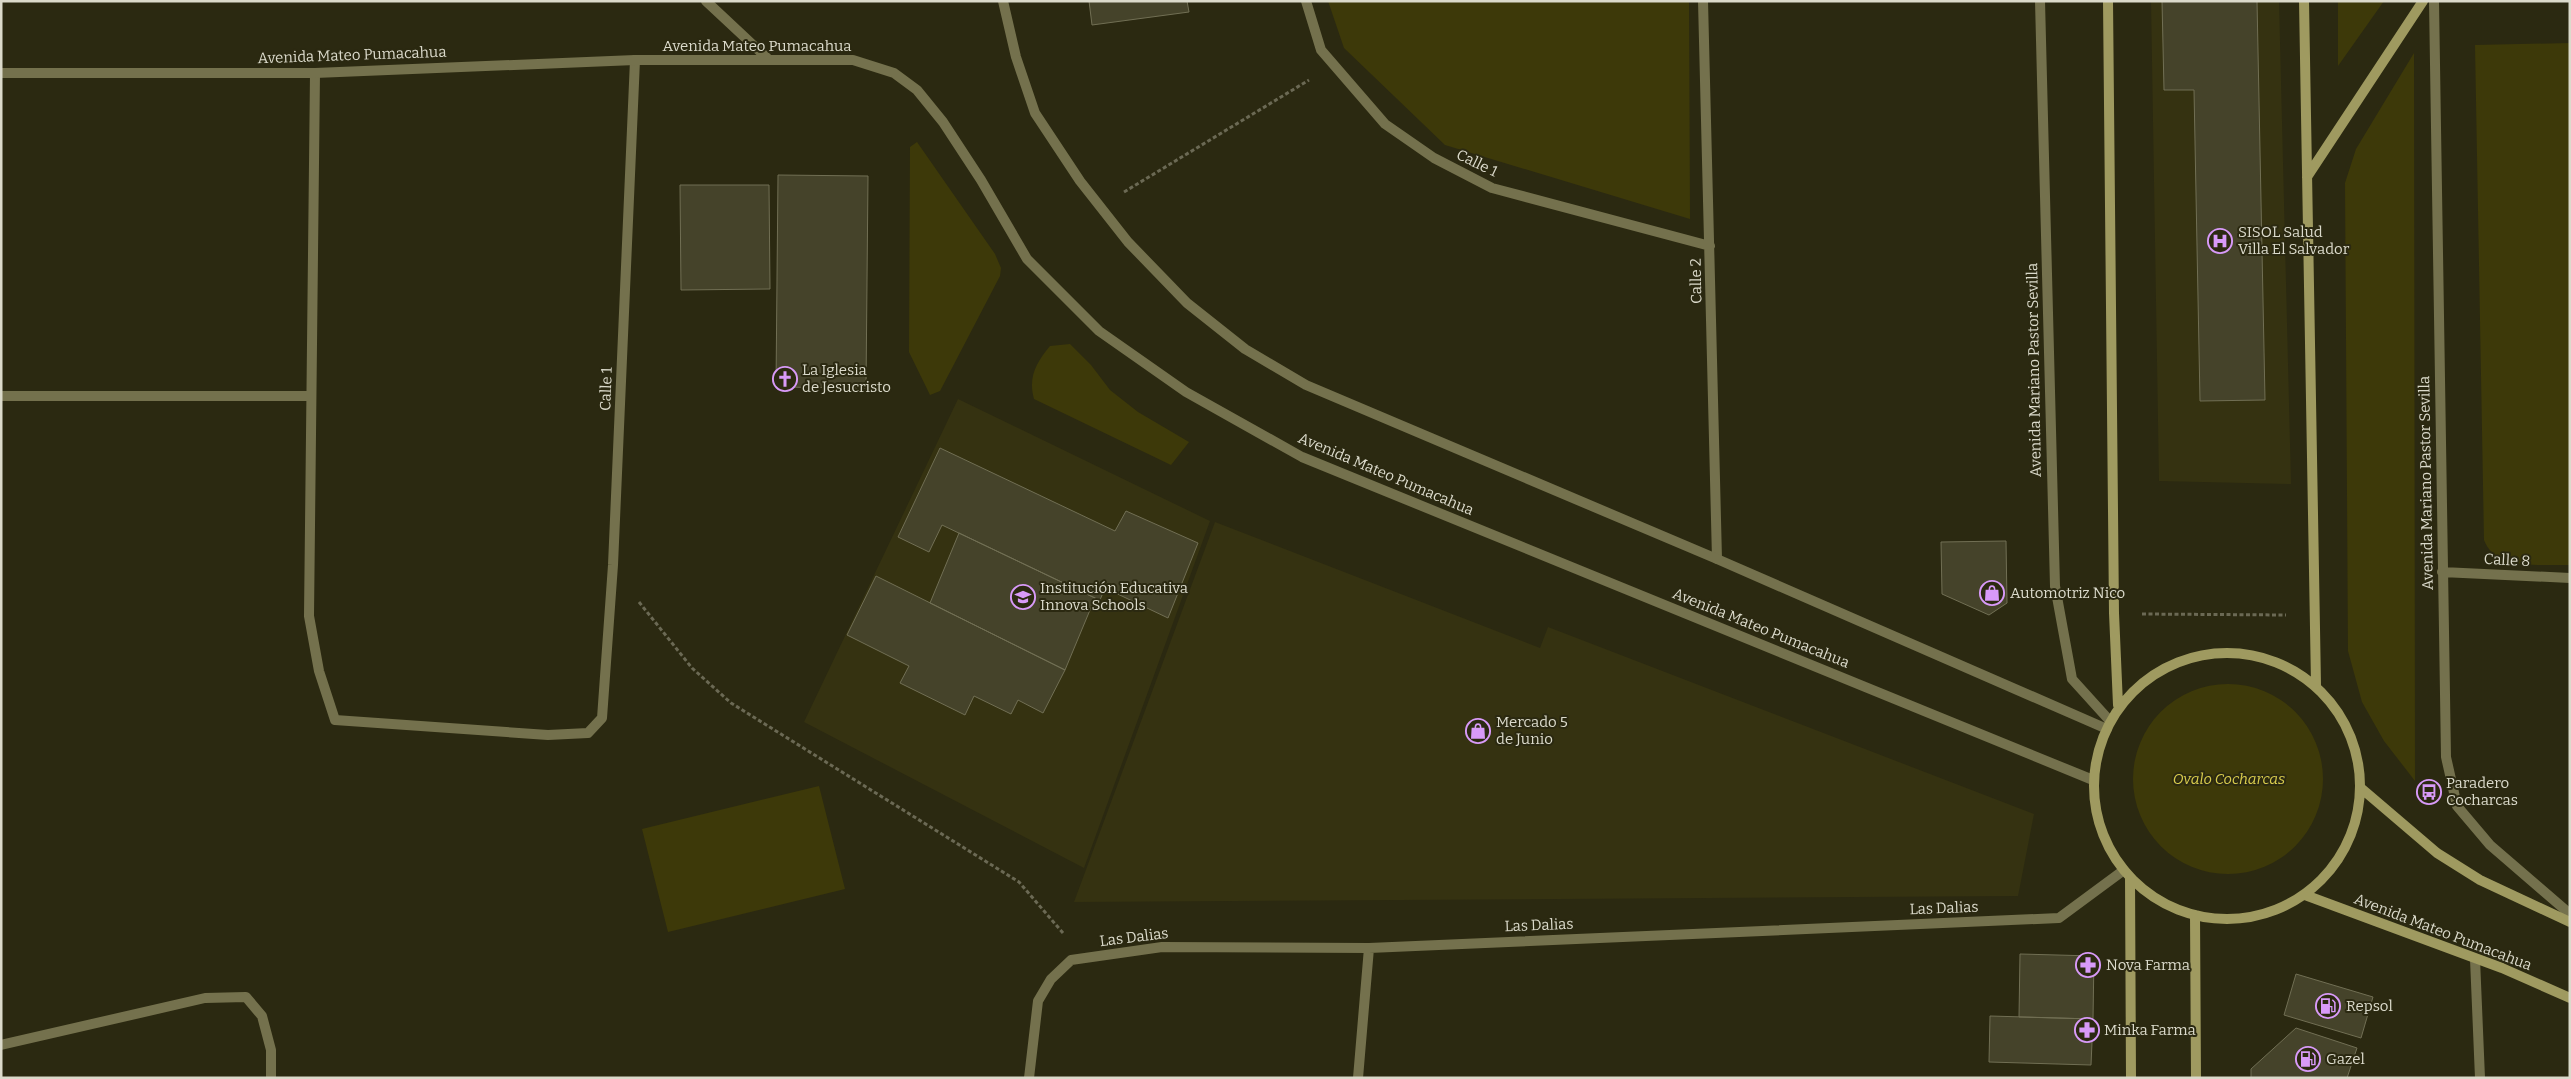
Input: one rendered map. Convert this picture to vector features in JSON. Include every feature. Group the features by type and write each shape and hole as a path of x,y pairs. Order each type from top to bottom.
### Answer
{"main road":[{"path":"2108,1 2114,614 2118,705"},
{"path":"2304,1 2316,685"},
{"path":"2307,177 2423,1"},
{"path":"2205,653 2244,654 2282,664 2316,685 2341,714 2357,750 2362,789 2355,828 2336,865 2305,895 2272,913 2233,920 2195,915 2160,901 2127,874 2110,848 2097,815 2093,780 2099,745 2118,705 2135,688 2168,666 2205,653"},
{"path":"2362,789 2437,853 2480,880 2570,922"},
{"path":"2127,874 2132,1078"},
{"name":"Avenida Mateo Pumacahua","path":"2305,895 2474,958 2570,998"},
{"path":"2195,915 2196,1078"}],"street":[{"path":"706,1 768,59"},
{"path":"1003,1 1016,57 1035,113 1080,181 1128,242 1188,303 1245,349 1306,385 2109,725"},
{"name":"Calle 1","path":"1306,1 1321,50 1385,124 1434,158 1492,188 1710,246"},
{"name":"Calle 2","path":"1703,1 1717,559"},
{"name":"Avenida Mariano Pastor Sevilla","path":"2040,1 2055,586 2072,679 2109,725"},
{"name":"Avenida Mariano Pastor Sevilla","path":"2434,1 2446,757 2457,806 2490,845 2570,914"},
{"name":"Avenida Mateo Pumacahua","path":"1,73 315,73 635,60 768,59 853,60 894,73 917,90 943,122 982,180 1027,260 1100,331 1186,392 1302,457 2093,780"},
{"name":"Calle 1","path":"310,396 309,616 319,671 335,720 548,735 588,732 602,718 613,566 635,60"},
{"path":"1,396 310,396 315,73"},
{"name":"Calle 8","path":"2442,572 2570,578"},
{"name":"Las Dalias","path":"1029,1078 1038,1001 1043,988 1060,968 1071,960 1162,947 1369,948 2058,918 2127,874"},
{"path":"1358,1078 1369,948"},
{"path":"2474,958 2480,1078"},
{"path":"1,1045 205,998 246,997 262,1016 271,1050 271,1078"}],"path":[{"path":"1100,206 1334,65"},
{"path":"613,566 692,668 731,702 1019,882 1085,958"},
{"path":"2114,614 2314,616"}],"shaded area":[{"name":"SISOL Salud Villa El Salvador","path":"2151,1 2279,1 2291,484 2159,481"},
{"name":"Institución Educativa Innova Schools","path":"958,399 1210,521 1084,868 804,722"},
{"name":"Mercado 5 de Junio","path":"1215,522 1540,648 1548,627 2034,814 2018,896 1074,902"}],"green space":[{"path":"1328,1 1689,1 1690,219 1445,145 1344,48"},
{"path":"2338,1 2384,1 2338,66"},
{"path":"2570,43 2570,565 2521,564 2498,557 2490,550 2484,540 2475,45"},
{"path":"2414,53 2415,781 2384,741 2362,702 2348,651 2345,183 2356,149"},
{"path":"917,142 995,254 1001,268 1000,276 940,391 930,395 909,352 910,147"},
{"path":"1070,344 1091,365 1110,390 1138,412 1189,442 1171,465 1034,399 1032,384 1037,364 1050,346"},
{"name":"Ovalo Cocharcas","path":"2237,684 2247,685 2273,695 2289,705 2302,718 2316,742 2322,760 2322,798 2316,816 2302,840 2289,853 2265,867 2247,873 2219,874 2209,873 2183,863 2167,853 2154,840 2140,816 2134,798 2133,770 2134,760 2144,734 2154,718 2167,705 2191,691 2209,685"},
{"path":"819,786 845,889 668,932 642,829"}],"building":[{"path":"1089,1 1187,1 1189,12 1092,25"},
{"path":"2162,1 2257,1 2265,400 2200,401 2194,90 2164,90"},
{"path":"778,175 868,176 866,388 776,387"},
{"path":"680,185 769,185 770,289 681,290"},
{"path":"940,448 1115,531 1126,511 1198,543 1168,618 1105,588 1100,600 1095,598 942,525 929,552 898,537"},
{"path":"959,533 1095,598 1065,670 930,603"},
{"path":"2006,541 2007,603 1989,615 1942,594 1941,542"},
{"path":"876,576 1065,670 1043,713 1018,700 1011,714 974,696 965,715 900,683 909,666 847,635"},
{"path":"2020,954 2094,956 2093,1019 2019,1017"},
{"name":"Repsol","path":"2296,974 2373,997 2361,1038 2284,1015"},
{"path":"1990,1016 2093,1019 2091,1065 1989,1062"},
{"name":"Gazel","path":"2296,1028 2357,1048 2347,1078 2251,1078 2251,1069"}],"place":[{"name":"SISOL Salud Villa El Salvador","path":"2220,241"},
{"name":"La Iglesia de Jesucristo","path":"785,379"},
{"name":"Automotriz Nico","path":"1992,593"},
{"name":"Institución Educativa Innova Schools","path":"1023,597"},
{"name":"Mercado 5 de Junio","path":"1478,731"},
{"name":"Paradero Cocharcas","path":"2429,792"},
{"name":"Nova Farma","path":"2088,965"},
{"name":"Repsol","path":"2328,1006"},
{"name":"Minka Farma","path":"2087,1030"},
{"name":"Gazel","path":"2308,1059"}]}
